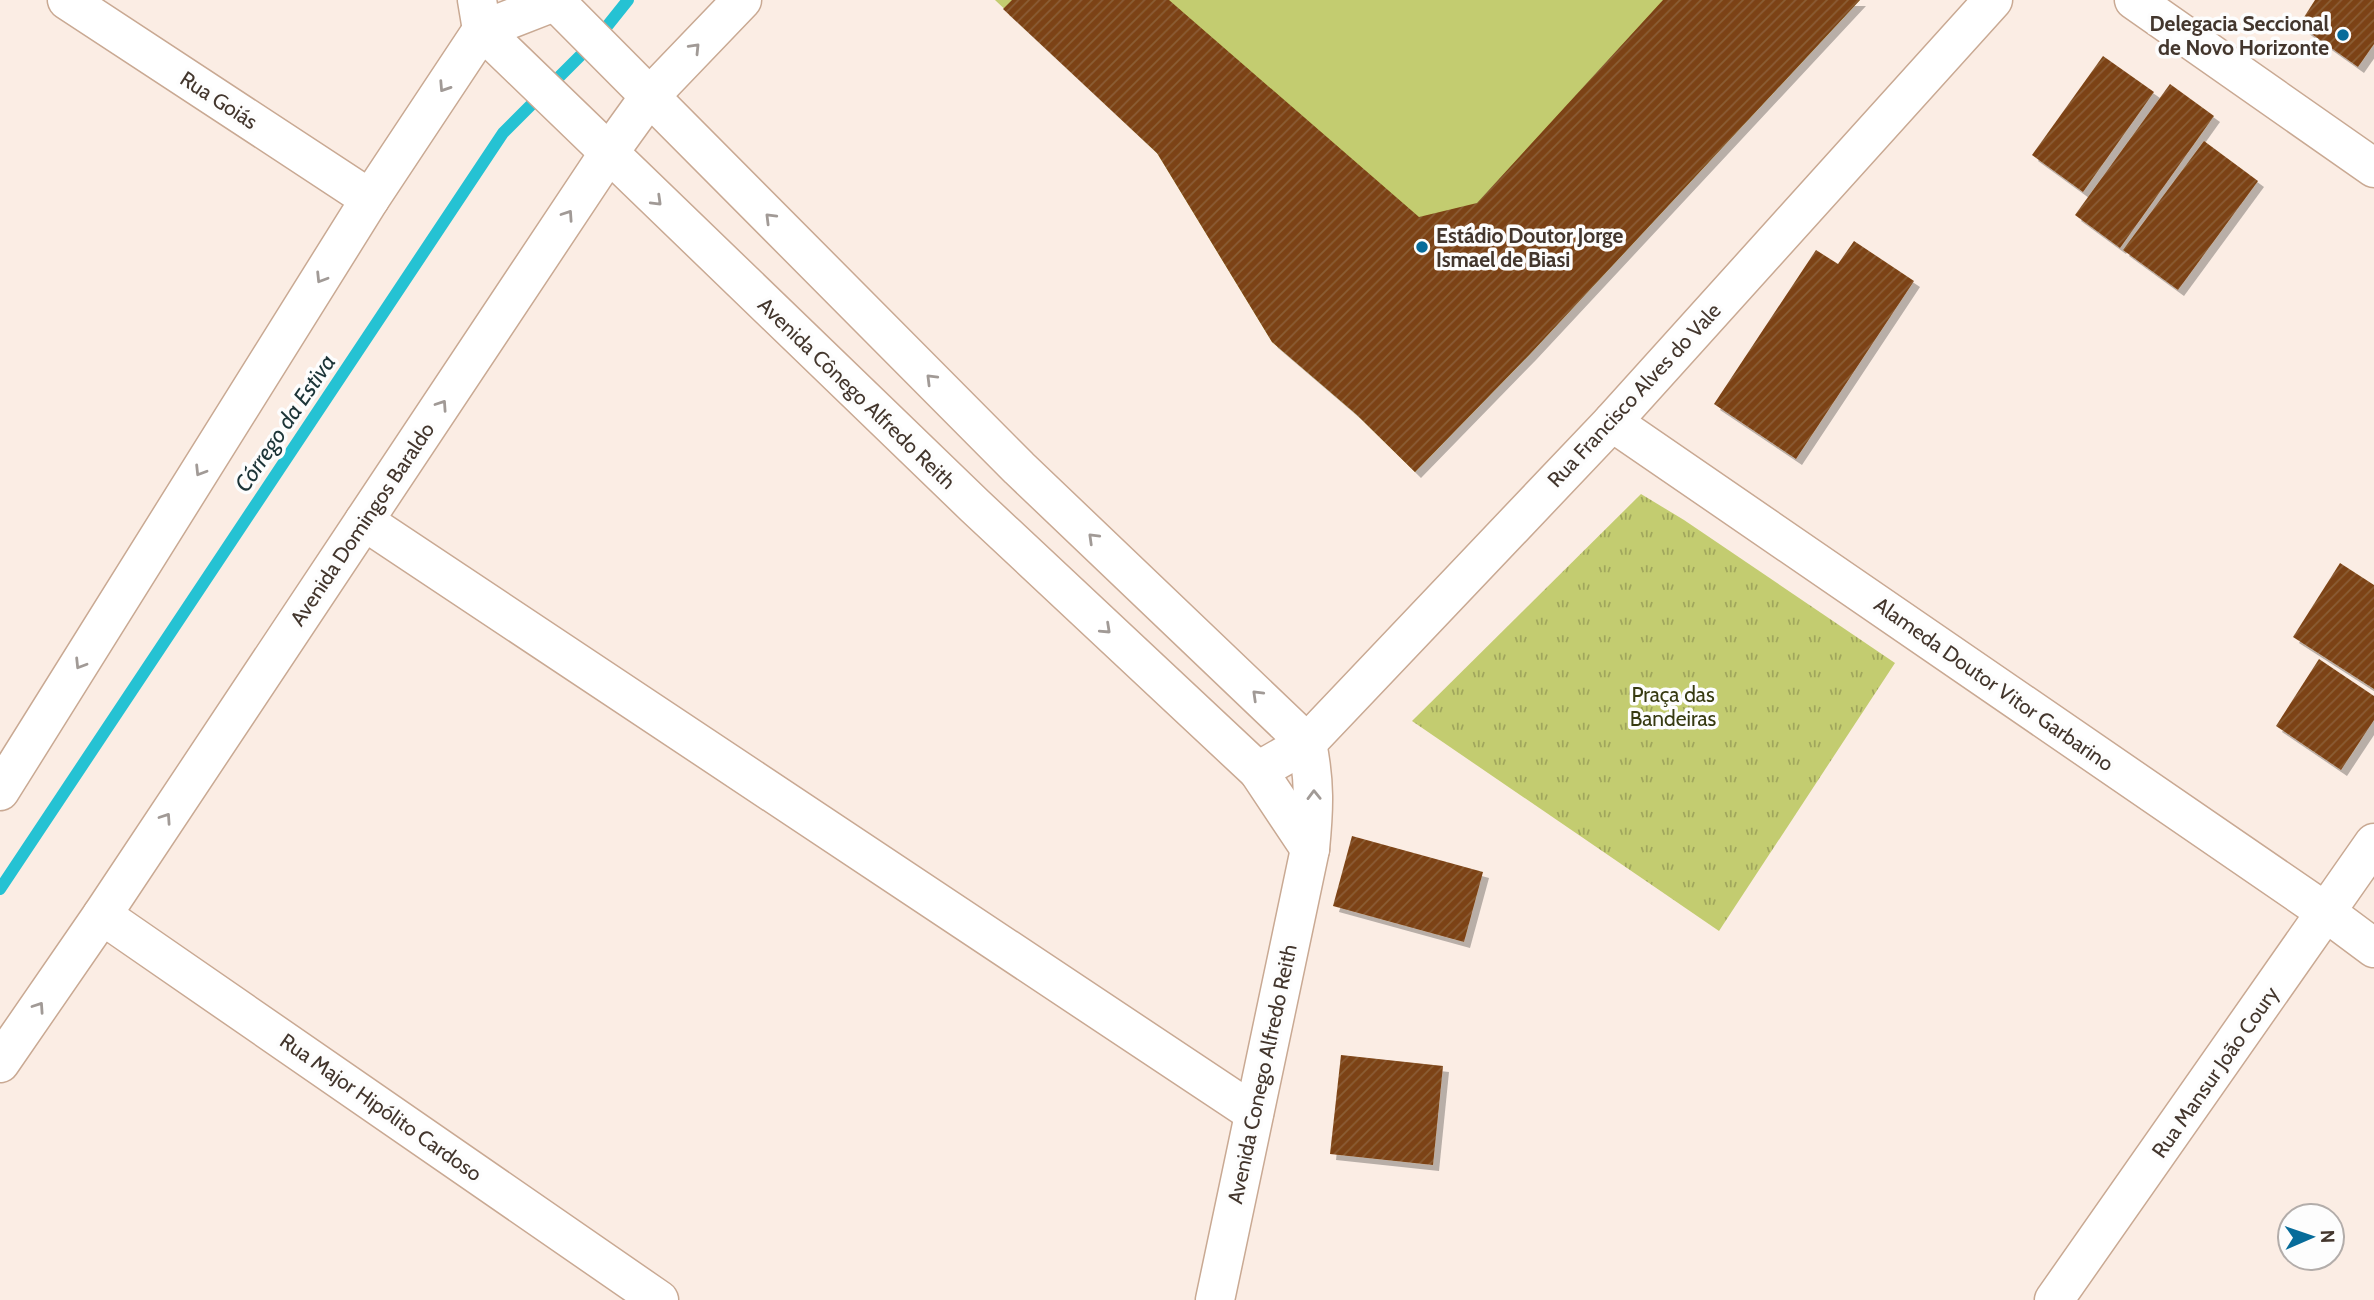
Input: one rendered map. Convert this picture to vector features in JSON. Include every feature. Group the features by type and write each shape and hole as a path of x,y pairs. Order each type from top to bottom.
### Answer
{"street":[{"name":"Rua Goiás","path":"67,0 370,199"},
{"name":"Avenida Domingos Baraldo","path":"0,1063 102,915 608,154 649,97 742,0"},
{"name":"Rua Francisco Alves do Vale","path":"1258,771 1307,743 1612,422 1993,0"},
{"path":"2134,0 2374,168"},
{"path":"0,791 370,199 479,15 559,6 1019,468 1307,743"},
{"name":"Avenida Cônego Alfredo Reith","path":"479,15 529,76 608,154 975,506 1258,771"},
{"name":"Alameda Doutor Vitor Garbarino","path":"1612,422 2374,948"},
{"path":"975,506 1019,468"},
{"path":"364,521 1254,1113"},
{"name":"Avenida Conego Alfredo Reith","path":"1215,1300 1310,849 1314,776 1307,743"},
{"path":"1258,771 1310,849"},
{"name":"Rua Mansur João Coury","path":"2054,1300 2327,914 2374,843"},
{"name":"Rua Major Hipólito Cardoso","path":"102,915 659,1300"}],"green space":[{"name":"Estádio Doutor Jorge Ismael de Biasi","path":"995,0 1860,0 1530,354 1415,472 1356,414 1272,342 1157,153"},
{"name":"Praça das Bandeiras","path":"1641,494 1684,520 1895,663 1719,931 1412,721"}],"building":[{"name":"Estádio Doutor Jorge Ismael de Biasi","path":"1012,0 1169,0 1419,217 1477,203 1663,0 1860,0 1530,354 1415,472 1356,414 1272,342 1157,153 1003,9"},
{"name":"Delegacia Seccional de Novo Horizonte","path":"2315,0 2374,0 2374,44 2358,67 2299,25"},
{"path":"2103,56 2154,92 2083,192 2032,155"},
{"path":"2170,84 2214,116 2120,248 2075,215"},
{"path":"2204,141 2258,181 2178,290 2123,250"},
{"path":"1854,241 1914,281 1796,459 1714,404 1816,250 1838,264"},
{"path":"2340,563 2374,585 2374,689 2293,637"},
{"path":"2319,659 2374,696 2374,720 2341,770 2276,726"},
{"path":"1352,836 1483,872 1464,942 1333,906"},
{"path":"1341,1055 1443,1066 1433,1165 1330,1154"}],"waterway":[{"name":"Córrego da Estiva","path":"0,889 503,133 596,40 628,0"}],"place":[{"name":"Delegacia Seccional de Novo Horizonte","path":"2343,35"},
{"name":"Estádio Doutor Jorge Ismael de Biasi","path":"1422,247"}]}
